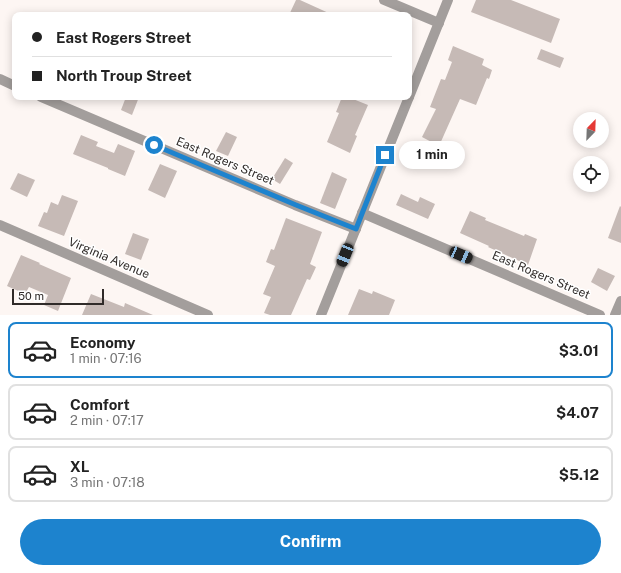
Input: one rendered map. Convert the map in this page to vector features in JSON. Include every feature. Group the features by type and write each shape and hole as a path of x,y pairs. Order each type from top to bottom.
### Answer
{"street":[{"path":"384,0 439,23"},
{"path":"412,90 448,0"},
{"path":"0,79 12,85"},
{"name":"East Rogers Street","path":"49,100 356,229"},
{"path":"321,315 408,100"},
{"name":"East Rogers Street","path":"362,213 600,315"},
{"name":"Virginia Avenue","path":"0,225 208,315"},
{"path":"615,315 621,301"}],"building":[{"path":"296,0 300,0 326,12 290,12"},
{"path":"476,0 511,0 560,19 551,43 471,12"},
{"path":"453,46 484,59 482,65 492,70 489,79 487,78 476,105 460,99 439,146 422,137 436,109 430,107 441,79 445,80 452,62 448,60"},
{"path":"541,49 564,58 560,68 537,59"},
{"path":"125,100 138,100 132,115 121,110"},
{"path":"341,100 356,100 368,105 355,135 357,136 350,153 327,142 339,113 336,112"},
{"path":"226,132 237,137 228,156 216,151"},
{"path":"81,135 98,142 96,146 114,153 118,144 135,151 125,176 73,154"},
{"path":"285,158 293,163 280,184 272,179"},
{"path":"160,164 177,171 165,198 148,190"},
{"path":"332,172 347,179 335,209 320,203"},
{"path":"18,173 35,180 27,197 10,189"},
{"path":"401,194 418,202 420,197 435,204 428,219 396,205"},
{"path":"62,195 78,201 64,236 38,226 44,212 47,213 51,202 58,205"},
{"path":"620,206 621,207 621,243 608,238"},
{"path":"470,211 486,218 485,220 524,236 525,234 537,239 528,265 460,233"},
{"path":"286,218 322,232 310,264 316,267 310,280 307,279 291,315 270,315 264,313 271,297 263,294 275,266 266,262 271,249 274,250"},
{"path":"133,233 149,239 141,260 125,254"},
{"path":"21,255 71,278 58,311 44,305 48,295 29,287 25,294 7,286"},
{"path":"598,268 615,276 607,291 591,282"},
{"path":"359,289 372,294 373,291 395,300 389,315 348,315"},
{"path":"91,294 124,307 125,303 153,315 82,315"}],"route":[{"path":"154,145 356,229 385,155"}]}
